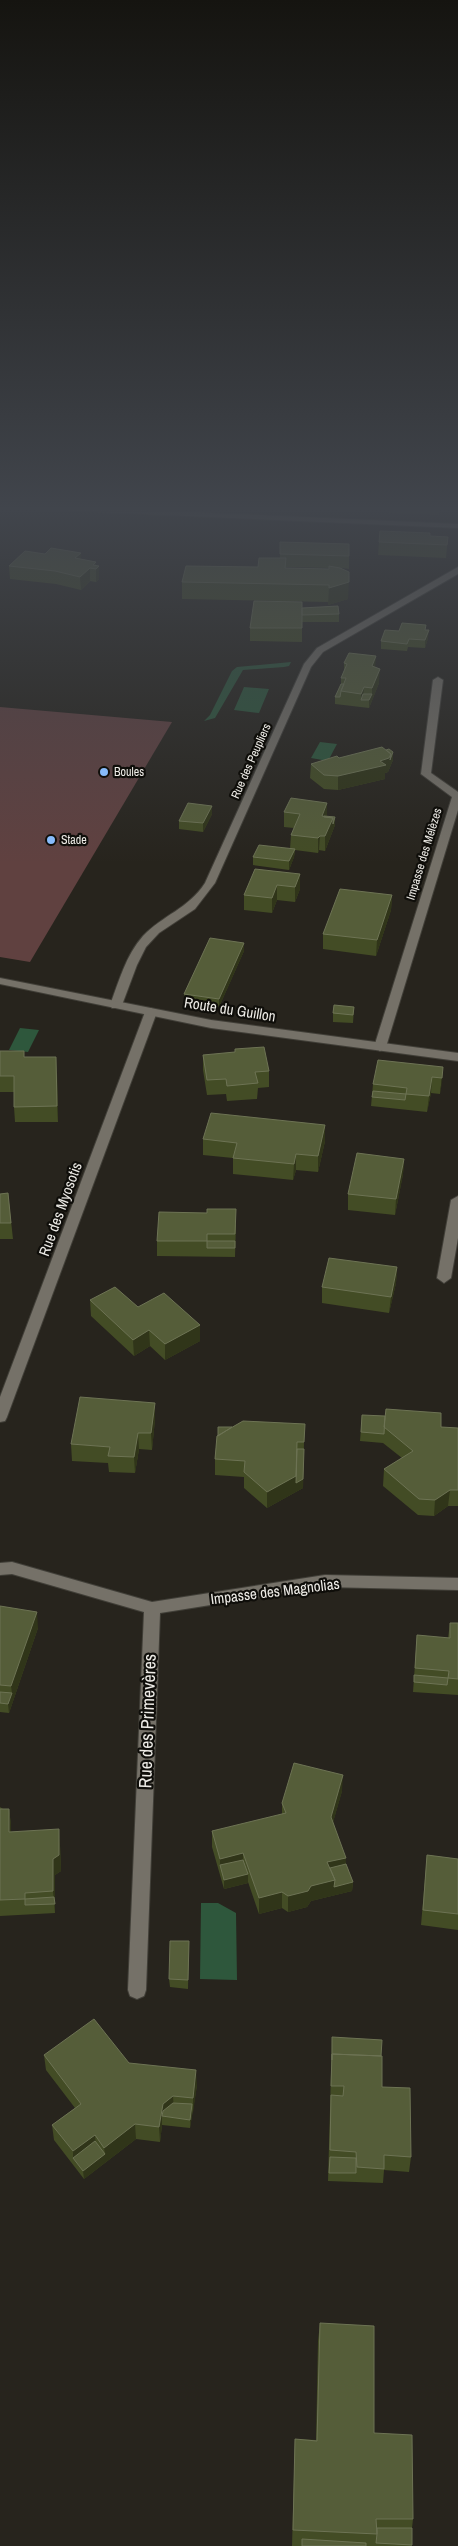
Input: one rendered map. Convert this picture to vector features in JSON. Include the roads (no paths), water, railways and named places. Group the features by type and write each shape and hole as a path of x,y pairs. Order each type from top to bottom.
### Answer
{"street":[{"name":"Rue des Peupliers","path":"116,1005 138,950 155,931 183,914 200,899 210,884 306,666 320,650 361,626"},
{"name":"Impasse des Mélèzes","path":"380,1047 457,796 426,774 438,680"},
{"name":"Route du Guillon","path":"0,981 211,1024 458,1057"},
{"name":"Rue des Myosotis","path":"0,1417 151,1012"},
{"path":"444,1278 458,1200"},
{"path":"0,1570 12,1568 152,1608"},
{"name":"Impasse des Magnolias","path":"152,1608 325,1581 458,1584"},
{"name":"Rue des Primevères","path":"136,1990 152,1608"}],"place":[{"name":"Boules","path":"104,772"},
{"name":"Stade","path":"51,840"}]}
